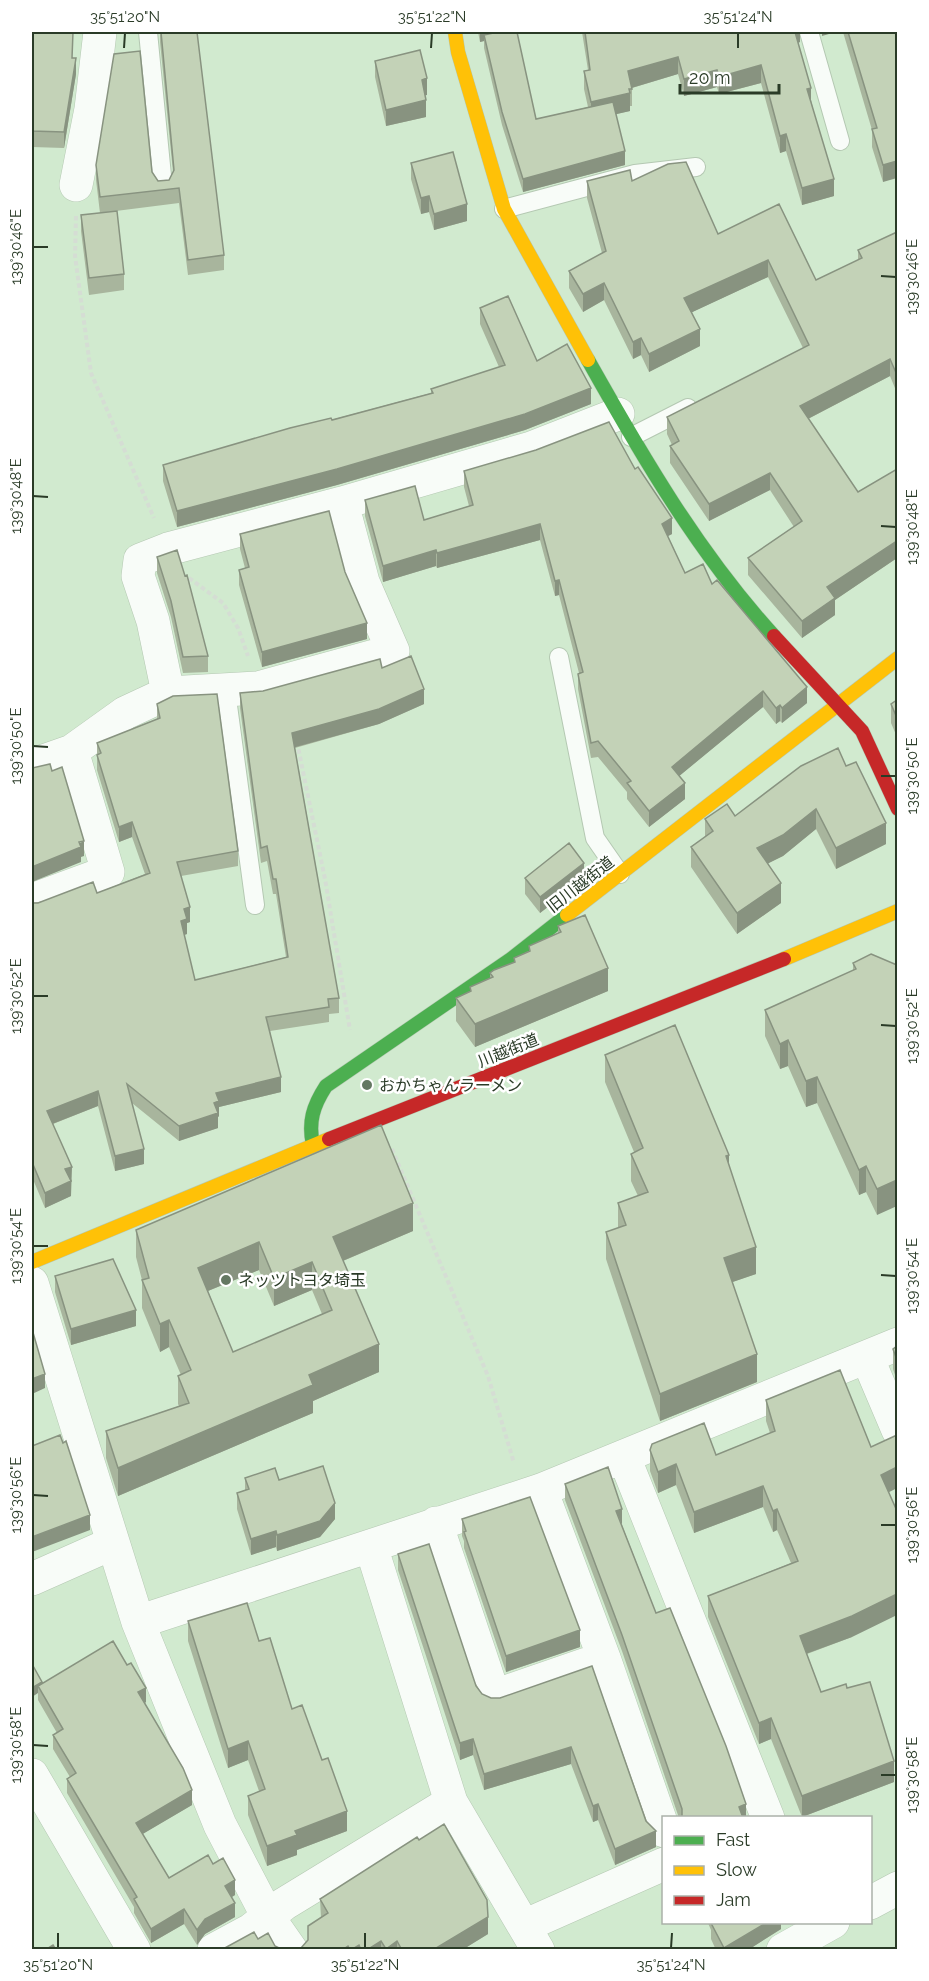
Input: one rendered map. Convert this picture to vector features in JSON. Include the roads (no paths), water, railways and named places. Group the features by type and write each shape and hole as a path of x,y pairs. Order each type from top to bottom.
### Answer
{"main road":[{"path":"455,32 458,52 504,209 624,425 692,531 754,614 862,731 897,809"},
{"name":"旧川越街道","path":"313,1145 308,1128 310,1110 326,1086 511,959 897,658"},
{"name":"川越街道","path":"32,1262 313,1145 817,946 897,911"}],"street":[{"path":"76,185 91,109 100,32"},
{"path":"168,693 153,621 138,576 140,560 168,549 342,503 531,448 624,425"},
{"path":"32,765 72,751 125,713 168,693 258,688 393,651 363,582 342,503"},
{"path":"32,900 108,872 72,751"},
{"path":"32,1283 138,1622 220,1825 268,1917 291,1950"},
{"path":"138,1622 532,1493 897,1344"},
{"path":"867,1358 897,1430"},
{"path":"624,1457 767,1816"},
{"path":"532,1493 604,1658 662,1828"},
{"path":"436,1523 494,1696 604,1658"},
{"path":"32,1579 113,1543"},
{"path":"371,1546 451,1802 531,1938 662,1865"},
{"path":"32,1775 42,1816 134,1950"},
{"path":"214,1950 252,1930 268,1917 451,1802"},
{"path":"872,1902 897,1888"},
{"path":"783,1950 819,1926"}],"lane":[{"path":"148,32 163,186"},
{"path":"809,32 840,141"},
{"path":"504,209 635,174 696,167"},
{"path":"624,425 701,402"},
{"path":"559,657 595,838 620,874"},
{"path":"226,691 255,905"}],"place":[{"name":"おかちゃんラーメン","path":"367,1085"},
{"name":"ネッツトヨタ埼玉","path":"226,1280"}]}
